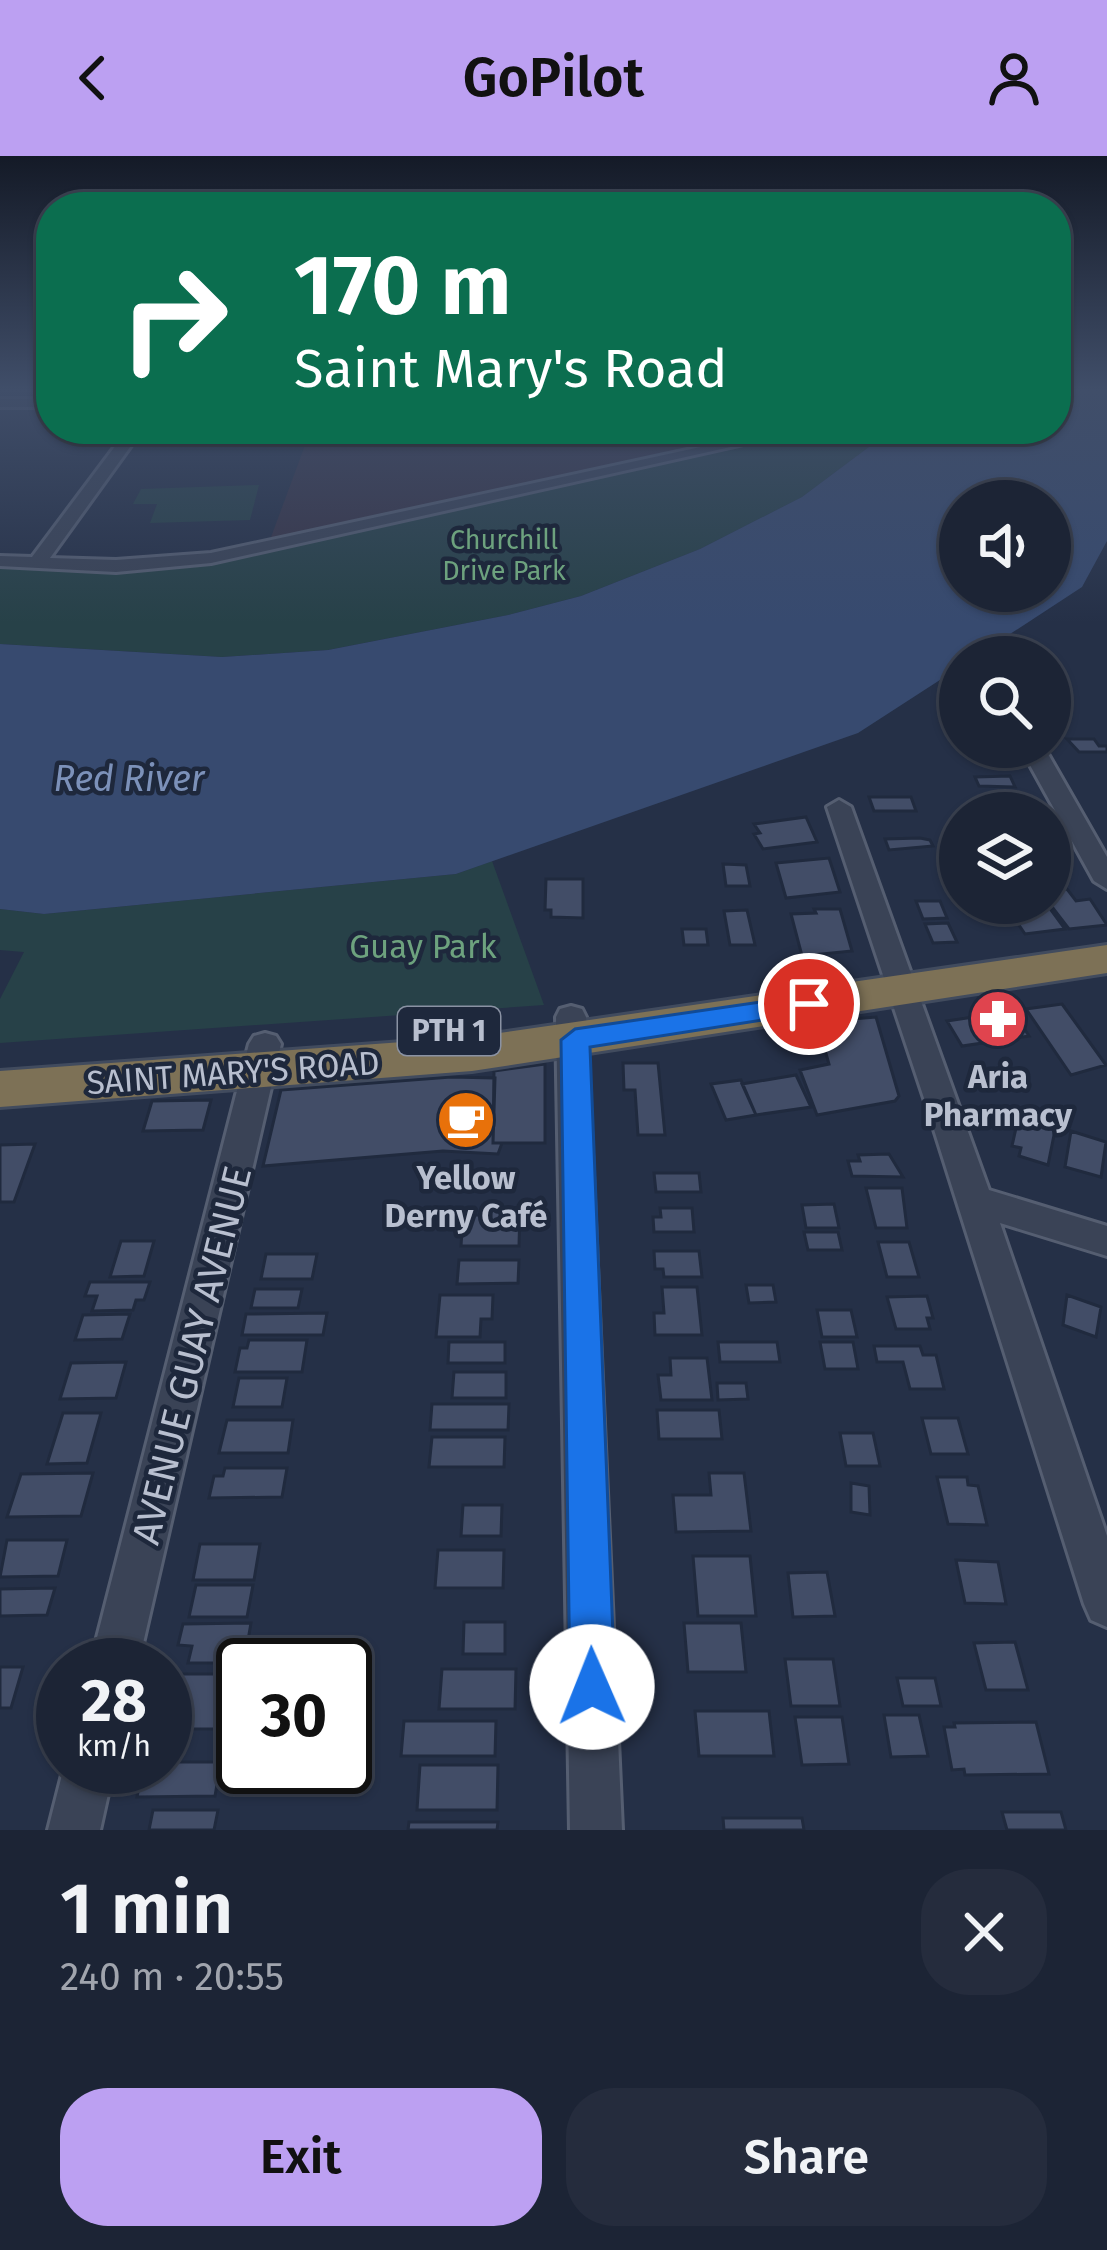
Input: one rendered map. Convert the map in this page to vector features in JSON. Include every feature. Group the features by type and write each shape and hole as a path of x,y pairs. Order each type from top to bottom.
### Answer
{"highway":[{"name":"SAINT MARY'S ROAD","path":"0,1058 437,1058 573,1028 899,980 1107,940"},
{"name":"SAINT MARY'S ROAD","path":"899,980 1107,959"},
{"name":"SAINT MARY'S ROAD","path":"0,1089 262,1057"}],"street":[{"path":"35,564 107,467"},
{"path":"0,561 134,566 211,558 629,467"},
{"path":"1044,768 1107,881"},
{"path":"839,807 1107,1604"},
{"path":"573,1028 596,1830"},
{"name":"AVENUE GUAY AVENUE","path":"121,1638 262,1057"},
{"path":"974,1200 1107,1241"},
{"path":"74,1830 83,1794"}],"shaded area":[{"path":"297,467 632,467 267,548"}],"green space":[{"name":"Churchill Drive Park","path":"629,467 842,467 802,497 700,549 581,596 508,615 328,650 222,657 0,644 0,561 211,558"},
{"path":"259,485 250,520 150,523 157,504 133,504 141,489"},
{"name":"Guay Park","path":"492,861 544,1005 0,1043 0,999 24,952 0,950 0,909 44,914 456,874"}],"water":[{"name":"Red River","path":"842,467 1107,467 1107,541 1082,587 1071,594 1071,480 939,480 939,612 1044,612 1007,636 939,636 939,681 858,733 456,874 44,914 0,909 0,644 222,657 328,650 581,596 700,549 802,497"}],"building":[{"path":"1071,739 1094,739 1099,746 1107,746 1107,752 1079,752"},
{"path":"1010,776 1015,787 979,786 975,777"},
{"path":"869,797 911,797 916,811 874,811"},
{"path":"806,817 817,842 763,849 754,834 760,833 754,824"},
{"path":"920,838 933,846 889,850 885,839"},
{"path":"829,858 840,892 786,898 776,863"},
{"path":"723,864 746,865 750,886 726,886"},
{"path":"546,879 583,879 583,918 551,917 551,910 545,910"},
{"path":"1071,894 1076,901 1090,899 1107,925 1069,929 1065,924 1071,924"},
{"path":"916,901 939,901 939,918 923,919"},
{"path":"814,909 840,909 852,951 802,956 791,914 816,913"},
{"path":"747,910 755,945 730,945 724,911"},
{"path":"925,924 948,924 957,942 933,943"},
{"path":"1018,924 1061,924 1065,929 1025,934"},
{"path":"682,929 706,929 708,945 684,945"},
{"path":"1062,1004 1106,1065 1071,1075 1026,1009"},
{"path":"1013,1011 1029,1036 962,1046 947,1021"},
{"path":"876,1017 899,1096 895,1101 817,1115 800,1070 829,1064 817,1022"},
{"path":"623,1063 658,1063 665,1135 638,1135 635,1090 624,1090"},
{"path":"545,1064 545,1143 493,1143 494,1071"},
{"path":"796,1075 811,1107 756,1115 742,1084"},
{"path":"495,1078 493,1143 502,1143 498,1154 443,1151 263,1166 281,1090"},
{"path":"741,1080 756,1115 726,1120 711,1084"},
{"path":"211,1100 203,1130 143,1131 152,1101"},
{"path":"1018,1119 1055,1130 1048,1165 1019,1156 1021,1148 1012,1146"},
{"path":"1071,1131 1106,1142 1101,1177 1065,1167"},
{"path":"35,1144 14,1202 0,1202 0,1145"},
{"path":"889,1154 903,1177 852,1176 848,1161 860,1161 858,1155"},
{"path":"654,1173 699,1173 701,1192 656,1192"},
{"path":"866,1188 902,1188 907,1228 876,1228"},
{"path":"834,1204 839,1228 806,1228 802,1205"},
{"path":"485,1208 520,1208 519,1246 461,1246 463,1215 484,1215"},
{"path":"660,1208 692,1208 694,1232 654,1232 653,1217 661,1217"},
{"path":"804,1232 838,1232 842,1250 808,1250"},
{"path":"121,1241 154,1241 144,1276 110,1277"},
{"path":"878,1242 909,1242 919,1277 887,1277"},
{"path":"654,1251 699,1251 702,1277 664,1277 663,1269 655,1269"},
{"path":"266,1254 317,1254 312,1279 261,1279"},
{"path":"459,1260 519,1260 518,1283 457,1284"},
{"path":"90,1282 150,1282 144,1300 136,1300 133,1310 92,1311 97,1296 85,1296"},
{"path":"746,1285 773,1285 776,1302 749,1303"},
{"path":"662,1287 697,1287 702,1335 655,1335 654,1313 664,1313"},
{"path":"255,1289 302,1289 298,1308 251,1308"},
{"path":"440,1295 493,1295 492,1319 481,1319 480,1337 436,1337"},
{"path":"1067,1295 1101,1307 1096,1337 1063,1325"},
{"path":"927,1296 933,1318 927,1318 930,1329 896,1329 887,1297"},
{"path":"817,1310 851,1310 857,1337 822,1337"},
{"path":"327,1313 323,1335 242,1335 246,1314"},
{"path":"130,1314 122,1339 75,1340 83,1315"},
{"path":"249,1340 307,1340 302,1372 235,1372 240,1348 247,1348"},
{"path":"449,1342 505,1342 505,1363 448,1363"},
{"path":"718,1342 777,1342 780,1362 720,1362"},
{"path":"820,1342 853,1342 858,1369 825,1369"},
{"path":"874,1346 920,1346 923,1355 936,1355 944,1389 910,1389 903,1362 877,1362"},
{"path":"670,1358 707,1358 712,1400 661,1400 658,1375 671,1375"},
{"path":"126,1362 116,1398 60,1399 71,1363"},
{"path":"454,1372 506,1372 506,1398 452,1398"},
{"path":"239,1378 287,1378 282,1407 233,1407"},
{"path":"717,1383 746,1383 748,1399 718,1400"},
{"path":"432,1404 509,1404 508,1430 430,1430"},
{"path":"657,1410 719,1410 722,1439 659,1439"},
{"path":"63,1413 101,1413 87,1463 47,1464"},
{"path":"922,1418 958,1418 968,1454 931,1454"},
{"path":"227,1420 293,1420 288,1453 219,1453"},
{"path":"840,1433 873,1433 880,1466 846,1466"},
{"path":"432,1437 505,1437 504,1467 429,1467"},
{"path":"225,1468 287,1468 282,1497 209,1498 214,1476 223,1476"},
{"path":"93,1473 81,1516 7,1517 21,1474"},
{"path":"709,1473 744,1473 751,1531 676,1532 673,1495 711,1495"},
{"path":"937,1477 967,1477 968,1485 978,1486 987,1525 948,1524"},
{"path":"851,1483 869,1486 870,1515 851,1512"},
{"path":"463,1505 502,1505 501,1536 461,1536"},
{"path":"7,1540 67,1540 58,1576 0,1577"},
{"path":"200,1544 260,1544 254,1580 193,1580"},
{"path":"438,1550 504,1550 503,1588 435,1588"},
{"path":"693,1556 750,1556 756,1616 698,1616"},
{"path":"956,1560 998,1562 1006,1604 965,1603"},
{"path":"827,1572 835,1616 793,1617 788,1573"},
{"path":"196,1585 253,1585 247,1617 189,1617"},
{"path":"55,1588 47,1615 0,1616 0,1589"},
{"path":"464,1622 505,1622 505,1654 463,1654"},
{"path":"251,1623 248,1638 216,1638 216,1663 192,1663 192,1638 180,1638 183,1624"},
{"path":"684,1623 741,1623 746,1672 688,1672"},
{"path":"1015,1642 1028,1690 986,1690 974,1643"},
{"path":"785,1659 833,1659 840,1706 791,1706"},
{"path":"0,1667 23,1667 11,1708 0,1708"},
{"path":"442,1669 516,1669 515,1709 439,1709"},
{"path":"192,1674 216,1674 216,1729 192,1729"},
{"path":"897,1678 935,1678 941,1706 903,1706"},
{"path":"695,1711 769,1711 774,1756 699,1756"},
{"path":"884,1715 919,1715 928,1756 891,1757"},
{"path":"795,1717 842,1717 849,1764 802,1765"},
{"path":"404,1721 496,1721 495,1756 401,1756"},
{"path":"1036,1722 1049,1774 965,1775 964,1769 952,1770 944,1727"},
{"path":"192,1762 216,1762 215,1796 137,1797 192,1794"},
{"path":"420,1765 498,1765 497,1810 417,1810"},
{"path":"153,1810 218,1810 214,1830 149,1830"},
{"path":"1002,1812 1061,1812 1066,1830 1007,1830"},
{"path":"723,1818 802,1818 804,1830 724,1830"},
{"path":"409,1822 498,1822 497,1830 408,1830"}],"place":[{"name":"Aria Pharmacy","path":"998,1019"},
{"name":"Yellow Derny Café","path":"466,1120"}],"route":[{"path":"592,1687 575,1040 809,1004"}]}
